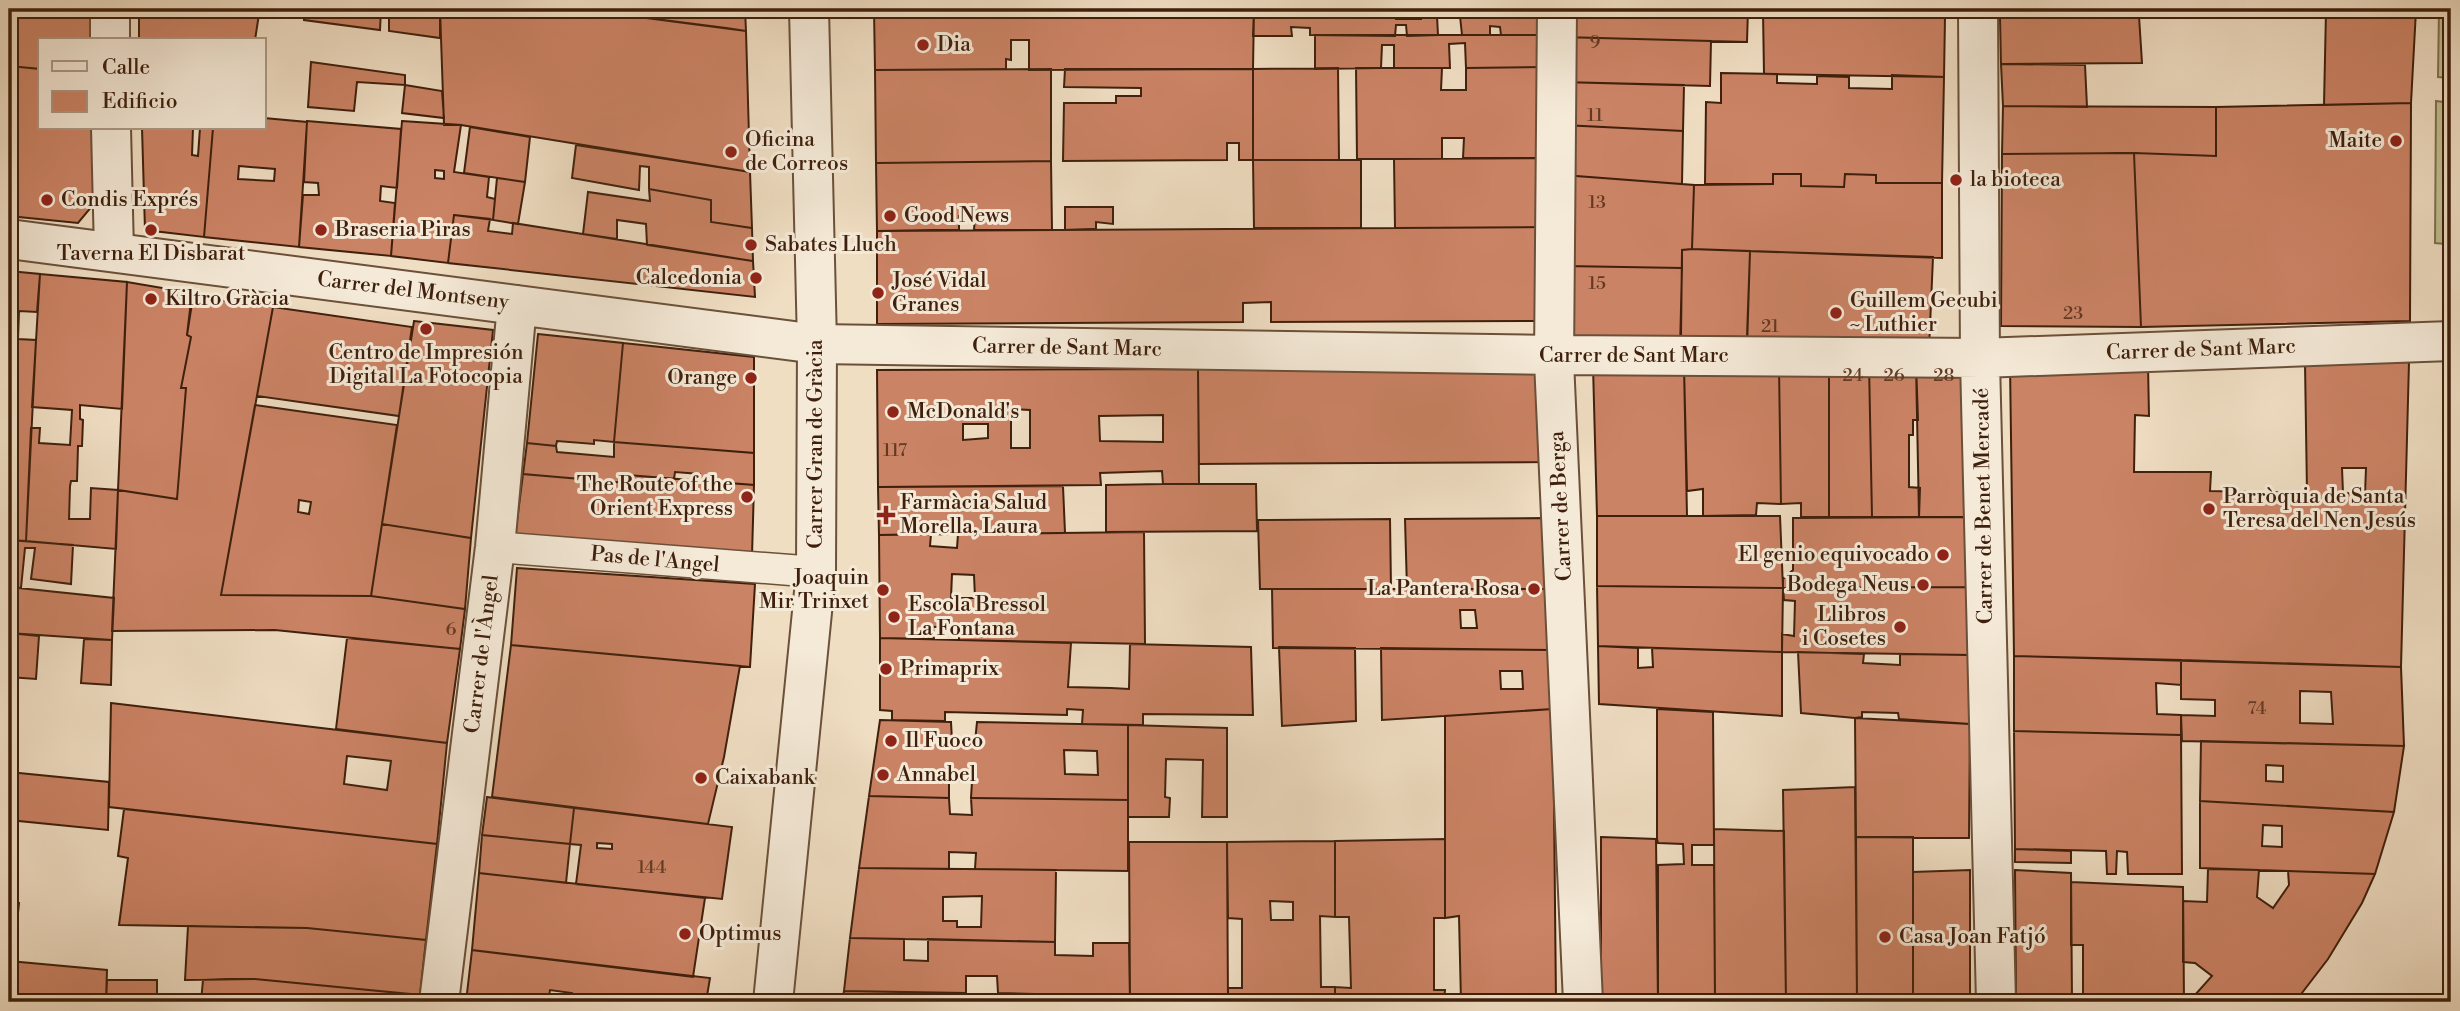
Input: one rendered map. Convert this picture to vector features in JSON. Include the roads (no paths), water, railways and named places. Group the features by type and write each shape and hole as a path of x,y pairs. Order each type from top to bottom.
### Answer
{"street":[{"path":"110,9 110,38"},
{"name":"Carrer Gran de Gràcia","path":"773,1002 816,572 817,344 809,9"},
{"name":"Carrer de Berga","path":"1557,9 1554,355 1583,1002"},
{"name":"Carrer de Benet Mercadé","path":"1978,9 1981,358 1996,1002"},
{"path":"111,130 114,252"},
{"name":"Carrer del Montseny","path":"9,239 817,344"},
{"name":"Carrer de l'Àngel","path":"439,1002 495,547 517,305"},
{"name":"Carrer de Sant Marc","path":"817,344 1554,355 1981,358 2451,341"},
{"name":"Pas de l'Angel","path":"495,547 816,572"}],"place":[{"name":"Dia","path":"923,45"},
{"name":"Maite","path":"2396,141"},
{"name":"Oficina de Correos","path":"731,152"},
{"name":"la bioteca","path":"1956,180"},
{"name":"Condis Exprés","path":"47,200"},
{"name":"Good News","path":"890,216"},
{"name":"Taverna El Disbarat","path":"151,230"},
{"name":"Braseria Piras","path":"321,230"},
{"name":"Sabates Lluch","path":"751,245"},
{"name":"Calcedonia","path":"756,278"},
{"name":"José Vidal Granes","path":"878,293"},
{"name":"Kiltro Gràcia","path":"151,299"},
{"name":"Guillem Gecubi ~ Luthier","path":"1836,313"},
{"name":"Centro de Impresión Digital La Fotocopia","path":"426,329"},
{"name":"Orange","path":"751,378"},
{"name":"McDonald's","path":"893,412"},
{"name":"The Route of the Orient Express","path":"747,497"},
{"name":"Parròquia de Santa Teresa del Nen Jesús","path":"2209,509"},
{"name":"Farmàcia Salud Morella, Laura","path":"886,515"},
{"name":"El genio equivocado","path":"1943,555"},
{"name":"Bodega Neus","path":"1923,585"},
{"name":"La Pantera Rosa","path":"1534,589"},
{"name":"Joaquin Mir Trinxet","path":"883,590"},
{"name":"Escola Bressol La Fontana","path":"894,617"},
{"name":"Llibros i Cosetes","path":"1900,627"},
{"name":"Primaprix","path":"886,669"},
{"name":"Il Fuoco","path":"891,741"},
{"name":"Annabel","path":"883,775"},
{"name":"Caixabank","path":"701,778"},
{"name":"Optimus","path":"685,934"},
{"name":"Casa Joan Fatjó","path":"1885,937"}]}
